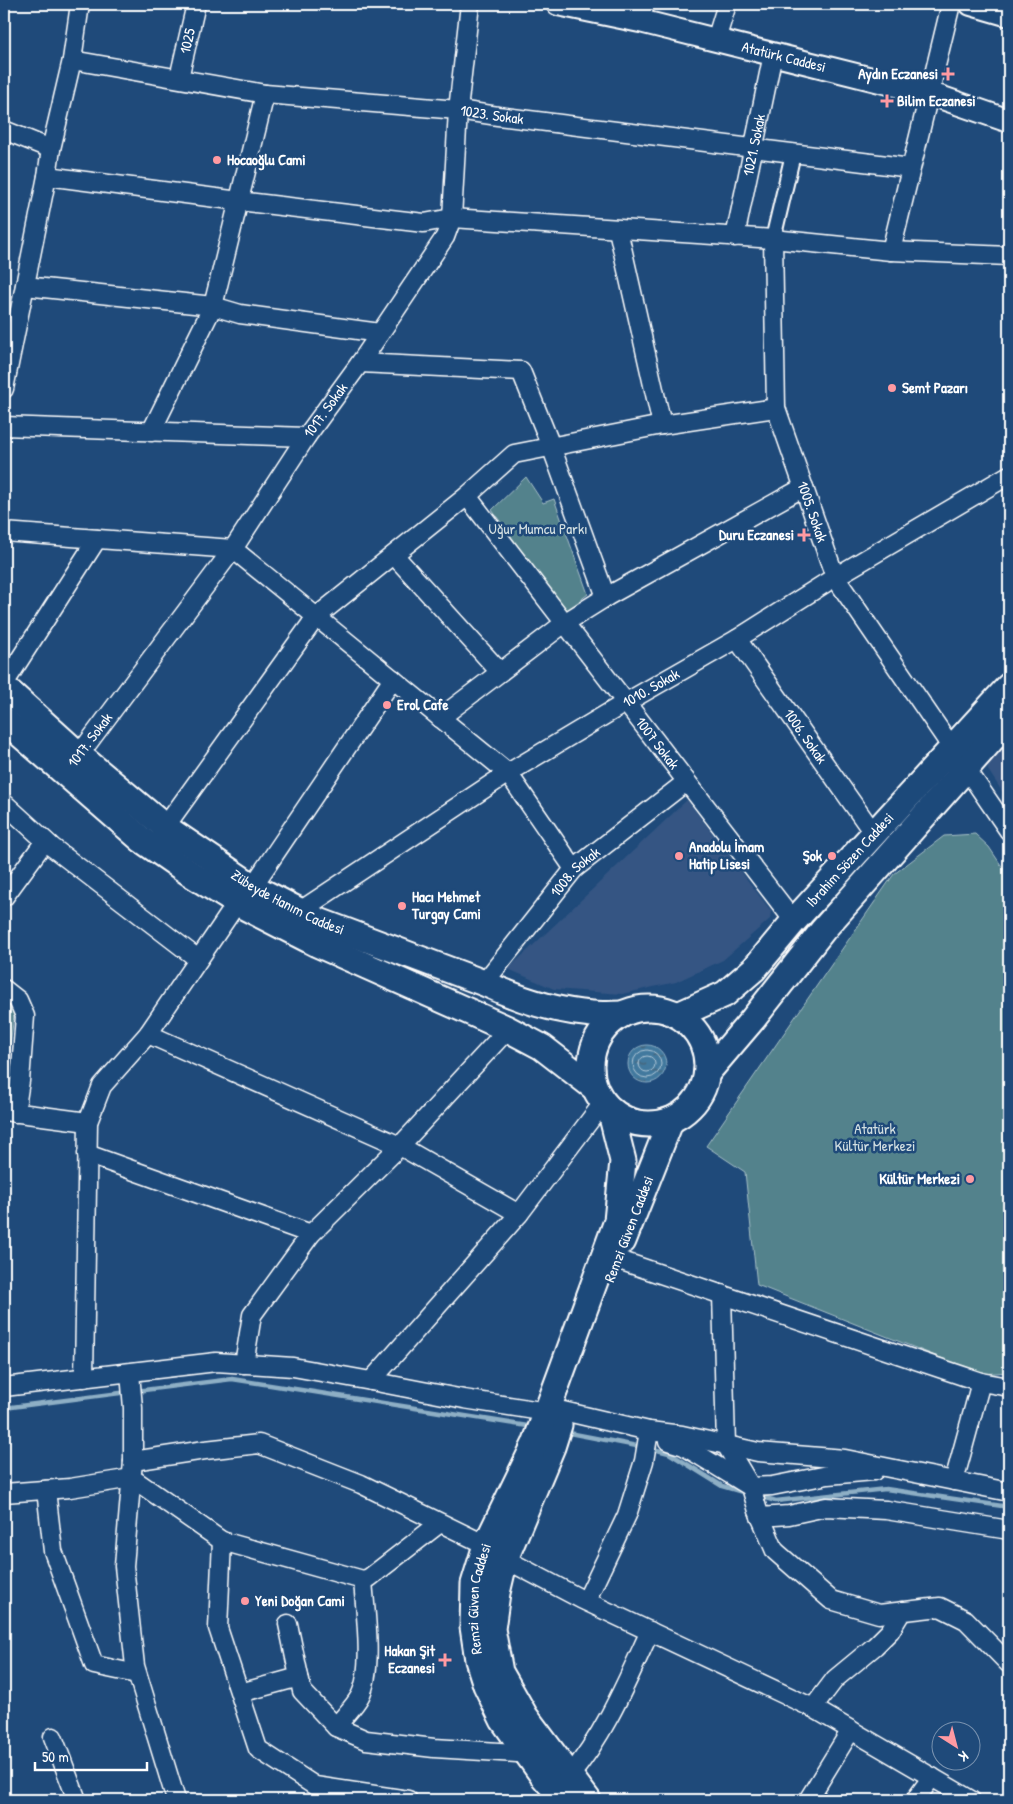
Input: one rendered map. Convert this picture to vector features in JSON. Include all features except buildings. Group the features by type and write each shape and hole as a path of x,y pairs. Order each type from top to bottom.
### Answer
{"main road":[{"name":"Zübeyde Hanım Caddesi","path":"4,685 142,840 191,874 245,894 300,911 319,921 484,983 507,994 538,1004 592,1014 623,1014"},
{"name":"Ibrahim Sözen Caddesi","path":"707,1073 960,759 1009,686"},
{"name":"Zübeyde Hanım Caddesi","path":"4,720 73,764 165,827 245,894 317,944 508,1029 542,1048 603,1100"},
{"name":"Ibrahim Sözen Caddesi","path":"678,1015 725,994 754,969 794,921 874,834 960,759 1009,720"},
{"path":"641,1008 660,1008 678,1015 689,1023 701,1040 707,1059 707,1073 703,1088 696,1101 685,1112 671,1120 657,1124 642,1124 627,1120 603,1100 591,1071 592,1054 598,1038 609,1024 623,1014 641,1008"},
{"name":"Remzi Güven Caddesi","path":"550,1427 617,1221 623,1161 603,1100"},
{"name":"Remzi Güven Caddesi","path":"588,1800 543,1776 503,1720 486,1685 478,1660 473,1627 474,1584 495,1552 550,1427 671,1120"},
{"name":"Remzi Güven Caddesi","path":"495,1552 497,1593 492,1629 500,1672 567,1788"}],"street":[{"path":"4,389 51,149 72,60 80,4"},
{"name":"1025","path":"179,78 196,4"},
{"name":"1017. Sokak","path":"73,764 233,550 306,437 360,363 445,237 452,218 458,110 470,4"},
{"name":"Atatürk Caddesi","path":"558,4 642,12 716,40 928,92 1009,120"},
{"path":"716,40 727,4"},
{"path":"891,251 912,168 928,92 951,4"},
{"path":"971,4 1009,15"},
{"name":"1021. Sokak","path":"735,237 773,54"},
{"name":"1023. Sokak","path":"72,60 265,94 458,110 507,118 912,168"},
{"path":"151,432 213,306 265,94"},
{"path":"4,130 51,149"},
{"path":"773,239 793,154"},
{"path":"47,176 424,223 452,218 773,239 891,251 1009,256"},
{"path":"618,230 662,425"},
{"name":"1005. Sokak","path":"773,239 776,408 835,577 1009,831"},
{"path":"25,286 213,306 240,314 380,333"},
{"path":"360,363 520,371 551,446 606,597"},
{"path":"165,827 316,617 467,496 514,454 662,425 776,408"},
{"path":"4,426 306,437"},
{"name":"1010. Sokak","path":"300,911 508,773 737,639 835,577 1009,474"},
{"path":"440,718 564,623 606,597 804,487"},
{"name":"1007 Sokak","path":"467,496 794,921"},
{"path":"4,532 233,550 508,773 574,869"},
{"path":"4,685 97,540"},
{"path":"394,555 500,672"},
{"name":"1006. Sokak","path":"737,639 874,834"},
{"path":"84,1378 88,1122 102,1086 148,1034 198,959 393,680"},
{"name":"1008. Sokak","path":"484,983 574,869 686,782"},
{"path":"4,803 45,841 198,959"},
{"path":"4,897 45,841"},
{"path":"4,989 18,1000 25,1016 20,1081 10,1112 88,1122"},
{"path":"244,1364 252,1315 311,1234 400,1146 508,1029"},
{"path":"148,1034 400,1146 519,1214"},
{"path":"371,1380 519,1214 603,1100"},
{"path":"88,1154 311,1234"},
{"path":"616,1259 981,1382 1009,1387"},
{"path":"722,1294 726,1445 751,1488 759,1514 775,1551 831,1600 879,1614 940,1606 966,1620 1009,1664"},
{"path":"4,1388 84,1378 131,1379 216,1362 293,1367 371,1380 464,1399 550,1427 682,1435 758,1452 845,1460 1009,1492"},
{"path":"131,1379 133,1408 132,1470 124,1566 135,1666 176,1800"},
{"path":"954,1481 981,1382"},
{"path":"586,1601 627,1514 651,1432"},
{"path":"651,1432 660,1438 684,1446 751,1488 772,1486 828,1475 897,1470"},
{"path":"4,1493 70,1488 205,1450 259,1444 361,1484 440,1523 586,1601 813,1708 972,1800"},
{"path":"132,1470 222,1540 363,1580 370,1578 440,1523"},
{"path":"46,1490 52,1551 94,1666 137,1674"},
{"path":"759,1514 789,1515 826,1507 886,1510 1009,1530"},
{"path":"222,1540 218,1628 258,1749 314,1786 408,1800"},
{"path":"336,1727 359,1697 365,1682 368,1657 363,1580"},
{"path":"813,1708 835,1679 890,1632 902,1611"},
{"path":"288,1624 302,1691 336,1727 366,1740 434,1748 517,1753 525,1751"},
{"path":"567,1788 618,1700 650,1631"},
{"path":"240,1693 299,1677"},
{"path":"808,1800 850,1730"},
{"path":"53,1737 77,1800"},
{"path":"914,1800 932,1777"}],"shaded area":[{"path":"1009,739 1009,802 988,770 989,760"},
{"name":"Anadolu İmam Hatip Lisesi","path":"687,800 771,911 770,919 723,960 676,982 622,994 554,989 508,969"}],"green space":[{"name":"Uğur Mumcu Parkı","path":"526,477 543,503 554,499 588,594 565,612 492,510"},
{"name":"Atatürk Kültür Merkezi","path":"975,834 989,847 1009,877 1009,1372 981,1374 757,1285 745,1172 706,1146 894,874 944,836"},
{"path":"4,999 15,1008 4,1089"}],"water":[{"path":"647,1045 661,1050 666,1064 661,1078 647,1083 633,1078 628,1064 633,1050"}],"waterway":[{"path":"136,1391 232,1379 534,1427"},
{"path":"4,1408 128,1392"},
{"path":"564,1432 642,1447"},
{"path":"649,1448 669,1453 722,1486 746,1493"},
{"path":"758,1496 776,1501 886,1489 1009,1507"}],"place":[{"name":"Aydın Eczanesi","path":"948,74"},
{"name":"Bilim Eczanesi","path":"887,101"},
{"name":"Hocaoğlu Cami","path":"217,160"},
{"name":"Semt Pazarı","path":"892,388"},
{"name":"Duru Eczanesi","path":"804,535"},
{"name":"Erol Cafe","path":"387,705"},
{"name":"Anadolu İmam Hatip Lisesi","path":"679,856"},
{"name":"Şok","path":"832,856"},
{"name":"Hacı Mehmet Turgay Cami","path":"402,906"},
{"name":"Kültür Merkezi","path":"970,1179"},
{"name":"Yeni Doğan Cami","path":"245,1601"},
{"name":"Hakan Şit Eczanesi","path":"445,1660"}]}
